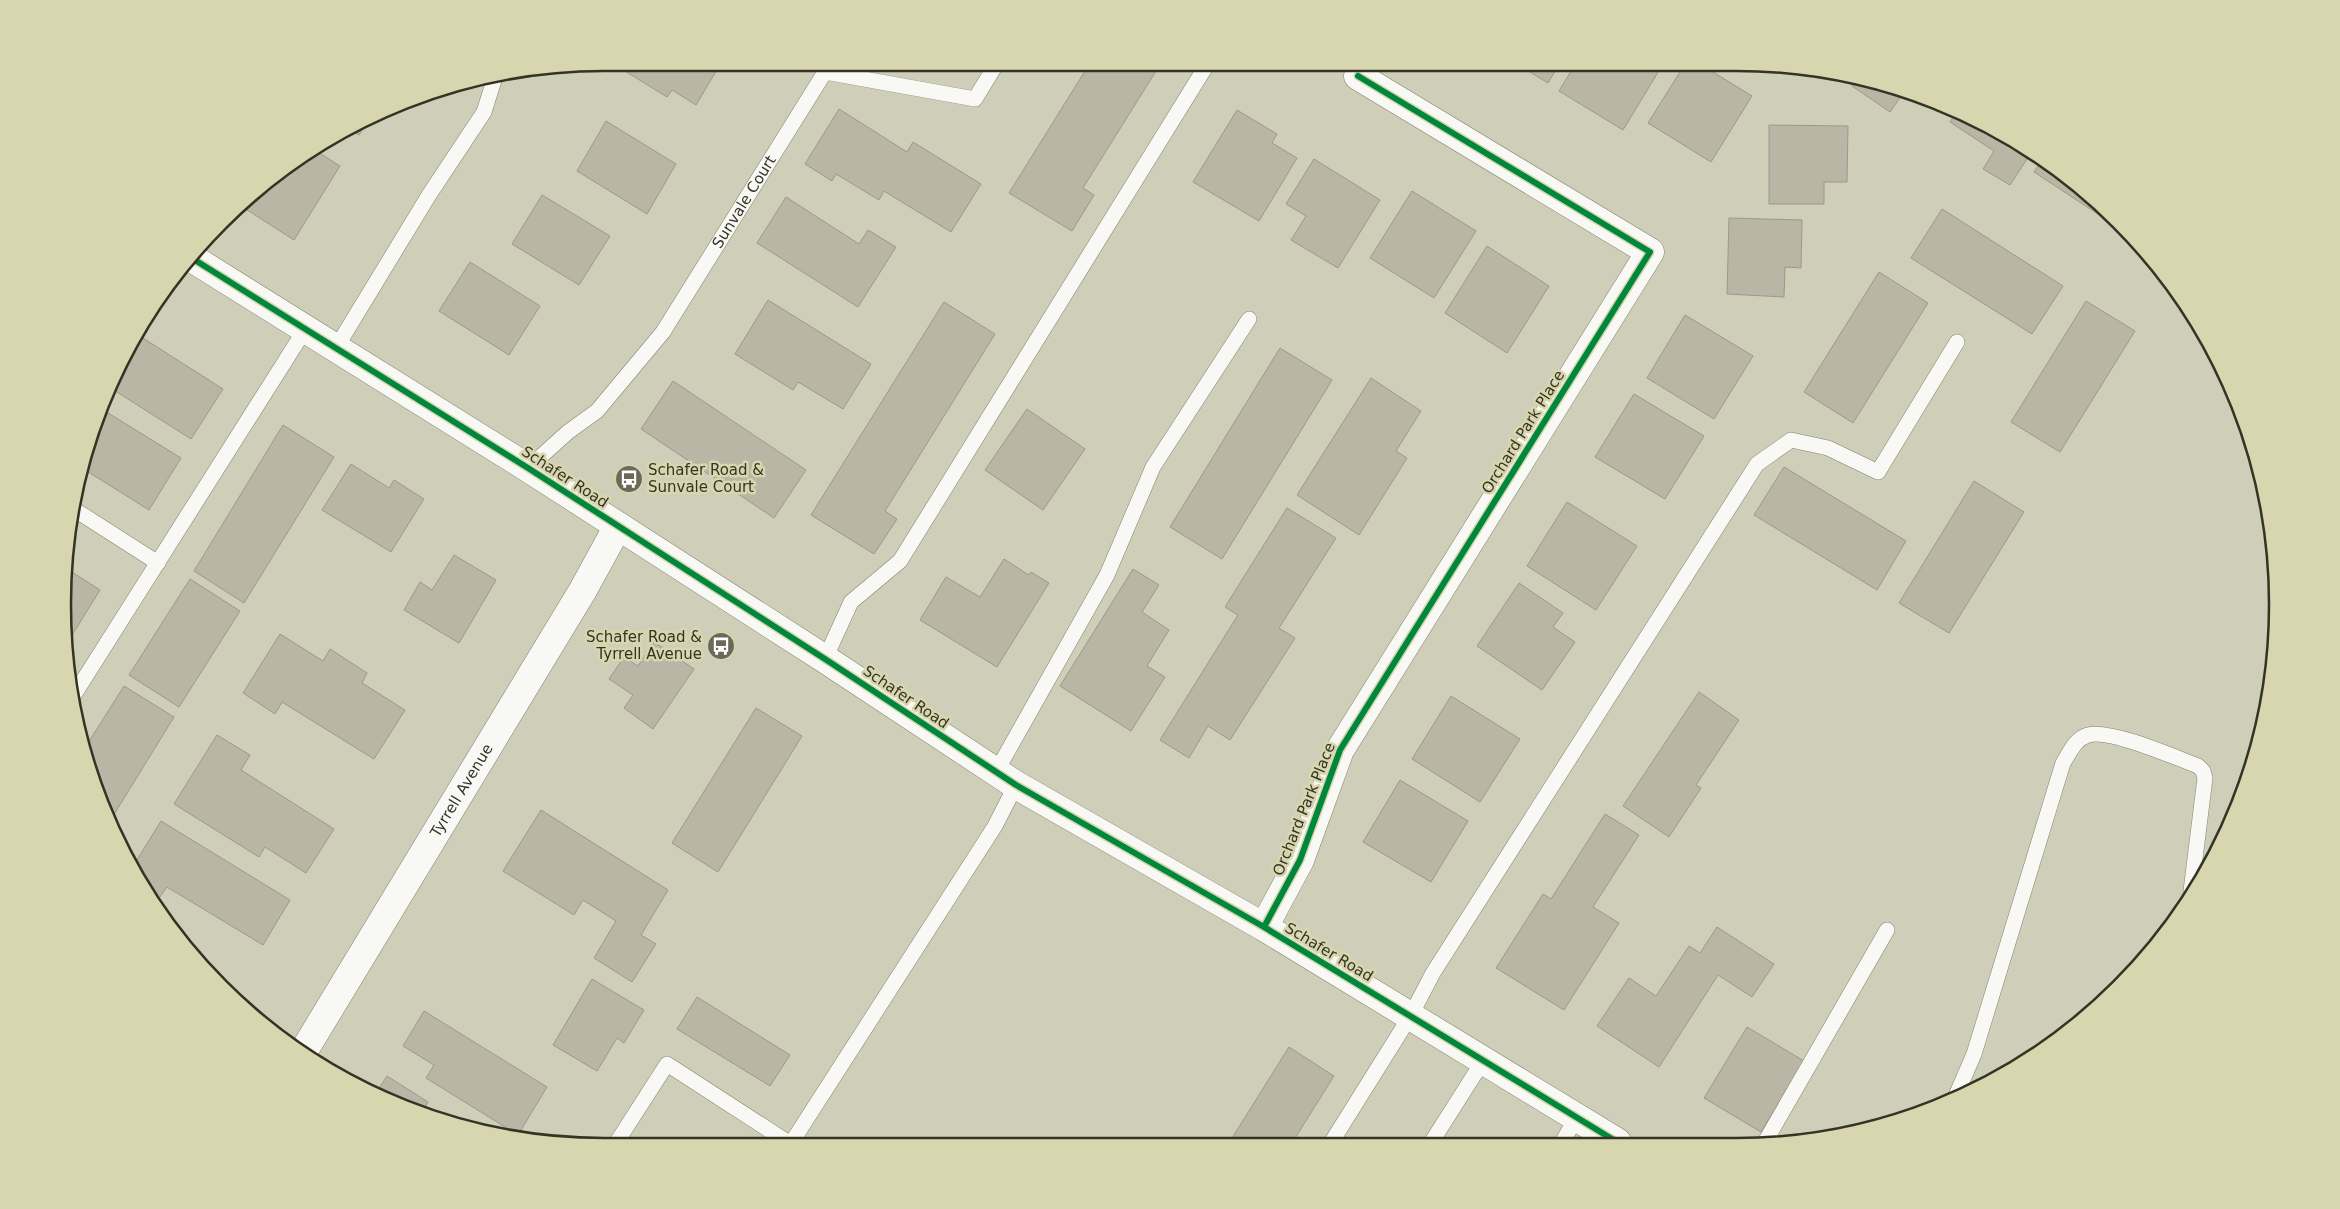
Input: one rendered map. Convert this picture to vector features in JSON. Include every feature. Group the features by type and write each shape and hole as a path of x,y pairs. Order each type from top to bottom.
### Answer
{"street":[{"name":"Orchard Park Place","path":"1264,927 1300,860 1340,750 1650,252 1358,76"},
{"name":"Schafer Road","path":"197,261 528,468 825,659 1006,779 1264,927 1610,1138"},
{"name":"Tyrrell Avenue","path":"306,1047 583,590 618,526"}],"lane":[{"name":"Sunvale Court","path":"528,468 568,432 597,411 663,332 825,72 975,99 992,71"},
{"path":"825,659 851,602 900,561 1203,71"},
{"path":"336,348 429,195 484,112 493,83"},
{"path":"793,1138 995,826 1006,779 1108,575 1153,466 1249,319"},
{"path":"78,688 306,328"},
{"path":"1334,1138 1411,1015 1433,973 1757,464 1791,440 1828,448 1878,472 1957,342"},
{"path":"79,513 158,563"},
{"path":"1960,1088 1974,1054 2063,763 2076,742 2088,735 2109,735 2198,766 2203,771 2205,778 2191,880"},
{"path":"1768,1137 1887,930"},
{"path":"1434,1138 1483,1061"},
{"path":"620,1138 667,1064 780,1138"},
{"path":"1564,1138 1576,1118"}],"building":[{"path":"625,71 716,71 696,105 672,90 667,97"},
{"path":"1085,71 1156,71 1083,188 1094,195 1072,231 1009,193"},
{"path":"1528,71 1555,71 1548,83"},
{"path":"1571,71 1659,71 1623,130 1559,91"},
{"path":"1681,71 1711,71 1752,96 1711,162 1648,123"},
{"path":"1853,84 1874,89 1900,98 1890,112 1852,86"},
{"path":"839,109 907,152 913,142 981,184 951,232 884,191 879,200 836,174 832,181 805,164"},
{"path":"1237,110 1277,134 1272,143 1297,158 1259,221 1193,182"},
{"path":"1953,118 1971,126 2028,158 2010,185 1983,169 1994,151 1950,122"},
{"path":"606,121 676,164 647,214 577,171"},
{"path":"1769,125 1848,126 1847,182 1824,182 1824,204 1769,204"},
{"path":"320,154 340,166 294,240 247,210 280,181"},
{"path":"1314,159 1380,200 1338,268 1291,240 1306,216 1286,204"},
{"path":"2038,166 2060,181 2100,215 2034,172"},
{"path":"1412,191 1476,231 1434,298 1370,258"},
{"path":"542,195 610,236 579,285 512,244"},
{"path":"786,197 859,244 868,230 896,247 858,307 757,243"},
{"path":"1942,209 2063,286 2032,334 1911,258"},
{"path":"1729,218 1802,220 1801,268 1785,267 1784,297 1727,294"},
{"path":"1487,246 1549,286 1507,353 1445,313"},
{"path":"470,262 540,306 509,355 439,311"},
{"path":"1879,272 1928,303 1853,423 1804,392"},
{"path":"768,300 871,364 843,409 798,382 793,390 735,354"},
{"path":"2086,301 2135,331 2060,452 2011,422"},
{"path":"944,302 995,334 885,511 897,519 874,554 811,515"},
{"path":"1685,315 1753,356 1714,419 1647,378"},
{"path":"143,338 223,389 191,439 116,391"},
{"path":"1280,348 1332,380 1222,559 1170,527"},
{"path":"1371,378 1421,411 1396,451 1407,458 1359,535 1297,495"},
{"path":"673,381 806,470 774,518 641,429"},
{"path":"1634,394 1704,436 1665,499 1595,457"},
{"path":"1027,409 1085,449 1043,510 985,470"},
{"path":"107,413 181,458 149,510 88,472"},
{"path":"283,425 334,457 244,603 194,571"},
{"path":"351,464 389,488 394,480 424,499 391,552 322,510"},
{"path":"1784,467 1906,541 1877,590 1754,515"},
{"path":"1974,481 2024,512 1949,633 1899,603"},
{"path":"1567,502 1637,546 1596,610 1527,566"},
{"path":"1287,508 1336,538 1279,628 1295,638 1230,740 1208,726 1189,758 1160,740 1238,615 1225,607"},
{"path":"454,555 496,580 459,643 404,610 420,582 432,590"},
{"path":"1004,559 1029,575 1031,572 1049,583 997,667 920,620 946,577 980,597"},
{"path":"1133,569 1159,585 1142,612 1169,630 1147,666 1165,677 1131,731 1060,686"},
{"path":"72,572 100,590 72,636"},
{"path":"190,579 240,611 179,707 129,675"},
{"path":"1519,583 1563,613 1553,627 1575,642 1542,690 1477,646"},
{"path":"280,634 323,661 330,649 367,673 362,683 405,710 374,759 282,702 275,714 243,693"},
{"path":"654,642 694,669 653,729 624,708 633,695 609,679 624,657 638,666"},
{"path":"124,686 174,717 114,814 89,742"},
{"path":"1699,692 1739,720 1696,785 1701,788 1669,837 1623,806"},
{"path":"1451,696 1520,739 1480,802 1412,759"},
{"path":"756,708 802,736 718,872 672,843"},
{"path":"217,735 250,755 241,770 334,829 306,873 265,847 259,857 174,804"},
{"path":"1400,780 1468,821 1431,882 1363,842"},
{"path":"541,810 668,890 641,935 656,944 632,982 594,958 616,921 583,900 574,915 503,871"},
{"path":"1605,814 1639,835 1593,907 1619,923 1564,1010 1496,968 1543,894 1551,899"},
{"path":"161,821 290,900 263,945 167,887 159,898 137,860"},
{"path":"1717,927 1774,964 1752,997 1718,975 1659,1067 1597,1026 1629,978 1656,996 1689,946 1700,953"},
{"path":"592,979 644,1010 624,1043 617,1038 597,1071 553,1045"},
{"path":"697,997 790,1055 770,1086 677,1029"},
{"path":"424,1011 547,1087 520,1131 509,1129 426,1078 434,1065 403,1046"},
{"path":"1747,1027 1804,1061 1761,1132 1704,1098"},
{"path":"1289,1047 1334,1076 1295,1138 1232,1138"},
{"path":"387,1076 428,1102 425,1106 380,1088"}],"cycle path":[{"path":"1264,927 1300,860 1340,750 1650,252 1358,76"},
{"path":"197,261 528,468 825,659 1016,785 1264,927 1610,1138"}],"place":[{"name":"Schafer Road & Sunvale Court","path":"629,479"},
{"name":"Schafer Road & Tyrrell Avenue","path":"721,646"}]}
